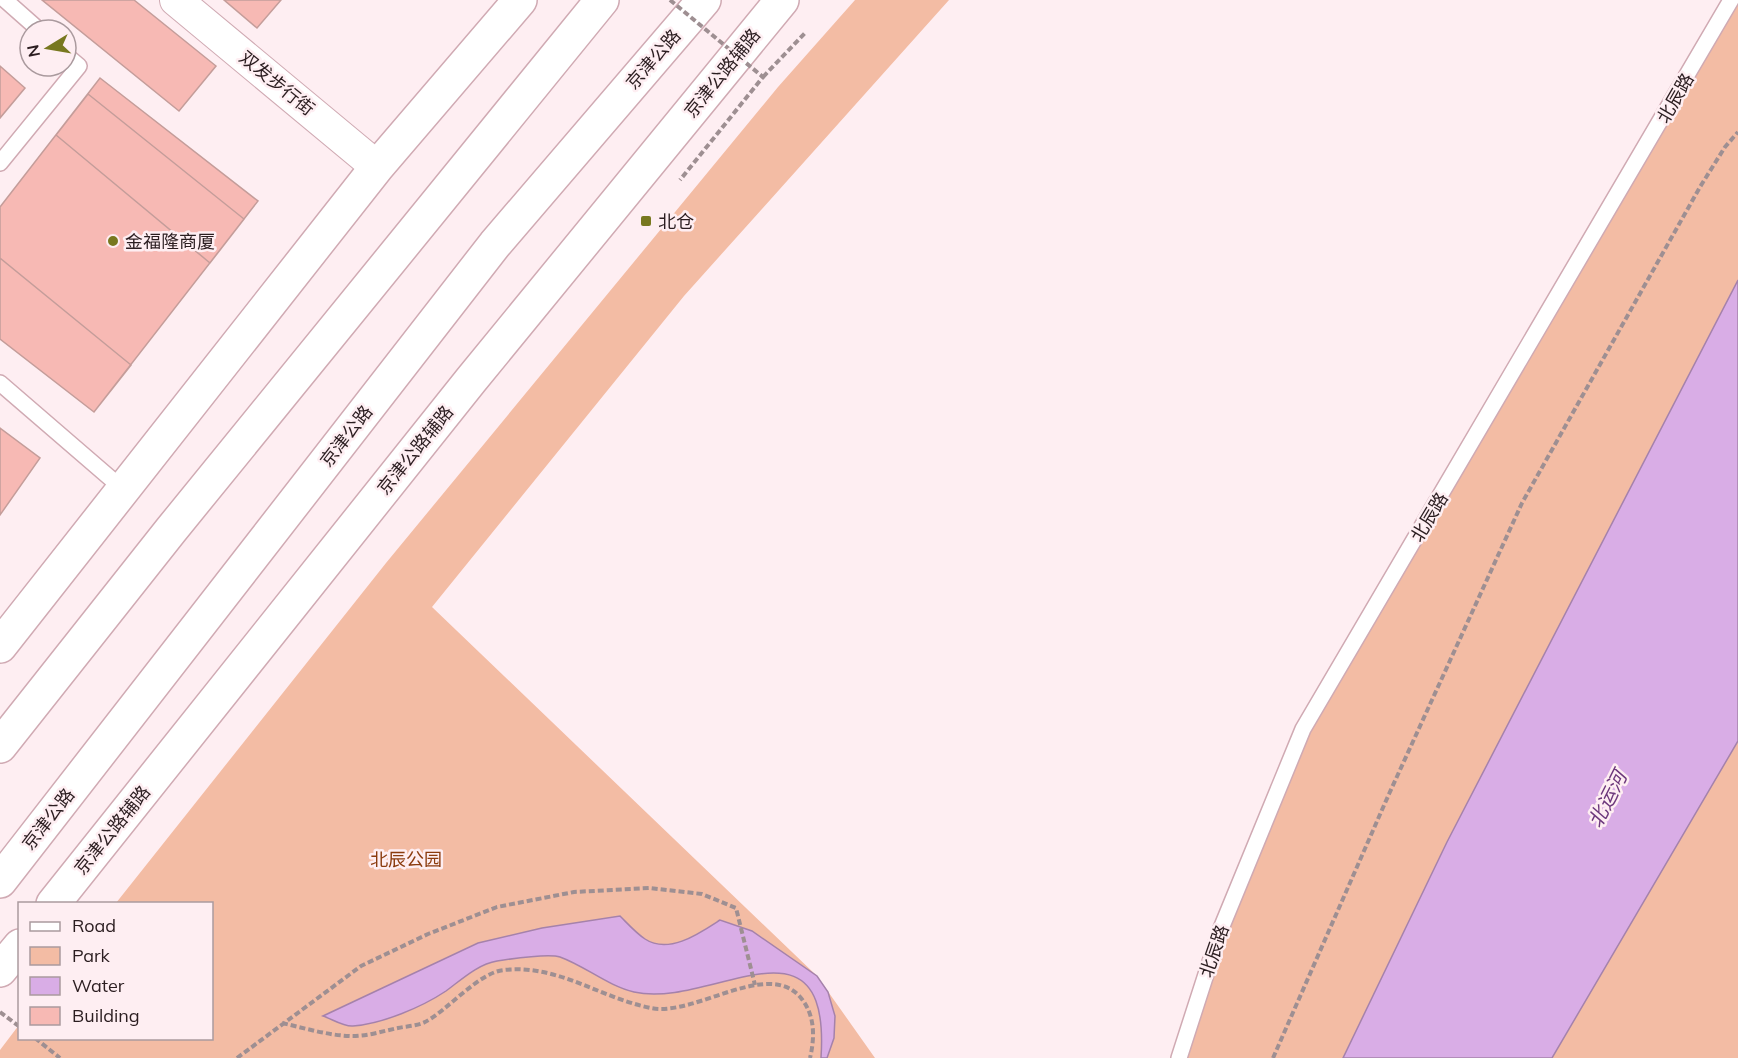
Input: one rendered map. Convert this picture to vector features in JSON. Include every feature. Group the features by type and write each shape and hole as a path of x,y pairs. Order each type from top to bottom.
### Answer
{"main road":[{"path":"0,646 377,167 520,0"},
{"path":"0,746 178,521 602,0"},
{"name":"京津公路","path":"0,881 495,244 704,0"},
{"name":"京津公路辅路","path":"54,902 471,380 782,0"},
{"path":"0,970 18,948"}],"street":[{"name":"双发步行街","path":"176,0 377,167"}],"lane":[{"path":"5,0 25,18"},
{"name":"北辰路","path":"1179,1058 1220,931 1303,729 1731,0"},
{"path":"0,163 69,78"},
{"path":"0,383 124,490"}],"path":[{"path":"670,0 763,77"},
{"path":"680,180 763,77 806,32"},
{"path":"1273,1058 1389,794 1522,503 1700,187 1725,147 1738,132"},
{"path":"237,1058 361,966 428,934 497,907 574,892 649,888 702,894 736,908 755,985"},
{"path":"282,1023 351,1036 425,1022 465,991 501,970 533,969 567,976 611,998 654,1009 700,1002 755,985 776,982 798,994 811,1010 813,1044 810,1058"},
{"path":"0,1012 18,1026"},
{"path":"38,1040 60,1058"}],"green space":[{"name":"北辰公园","path":"855,0 949,0 684,296 432,607 817,976 875,1058 0,1058 0,1050 18,1026 18,1040 213,1040 213,902 117,902 386,563 778,87"},
{"path":"1738,0 1738,280 1447,842 1343,1058 1179,1058 1303,729"},
{"path":"1738,741 1738,1058 1552,1058"}],"water":[{"name":"北运河","path":"1738,280 1738,741 1552,1058 1343,1058 1447,842"},
{"path":"620,916 645,939 664,945 694,936 720,920 752,931 817,976 828,992 835,1016 834,1038 827,1058 821,1058 819,1012 807,985 786,974 760,974 664,994 624,989 560,957 529,957 483,965 425,1003 376,1022 349,1026 323,1016 478,943 542,928"}],"building":[{"path":"42,0 134,0 216,66 179,111 78,29 78,18 64,18"},
{"path":"224,0 281,0 257,28"},
{"path":"0,66 25,88 0,118"},
{"name":"金福隆商厦","path":"100,78 258,201 94,412 0,339 0,207"},
{"path":"88,94 244,219 210,263 56,135"},
{"path":"0,258 131,365 94,412 0,339"},
{"path":"0,428 40,458 0,515"}],"place":[{"name":"北仓","path":"646,221"},
{"name":"金福隆商厦","path":"113,241"}]}
